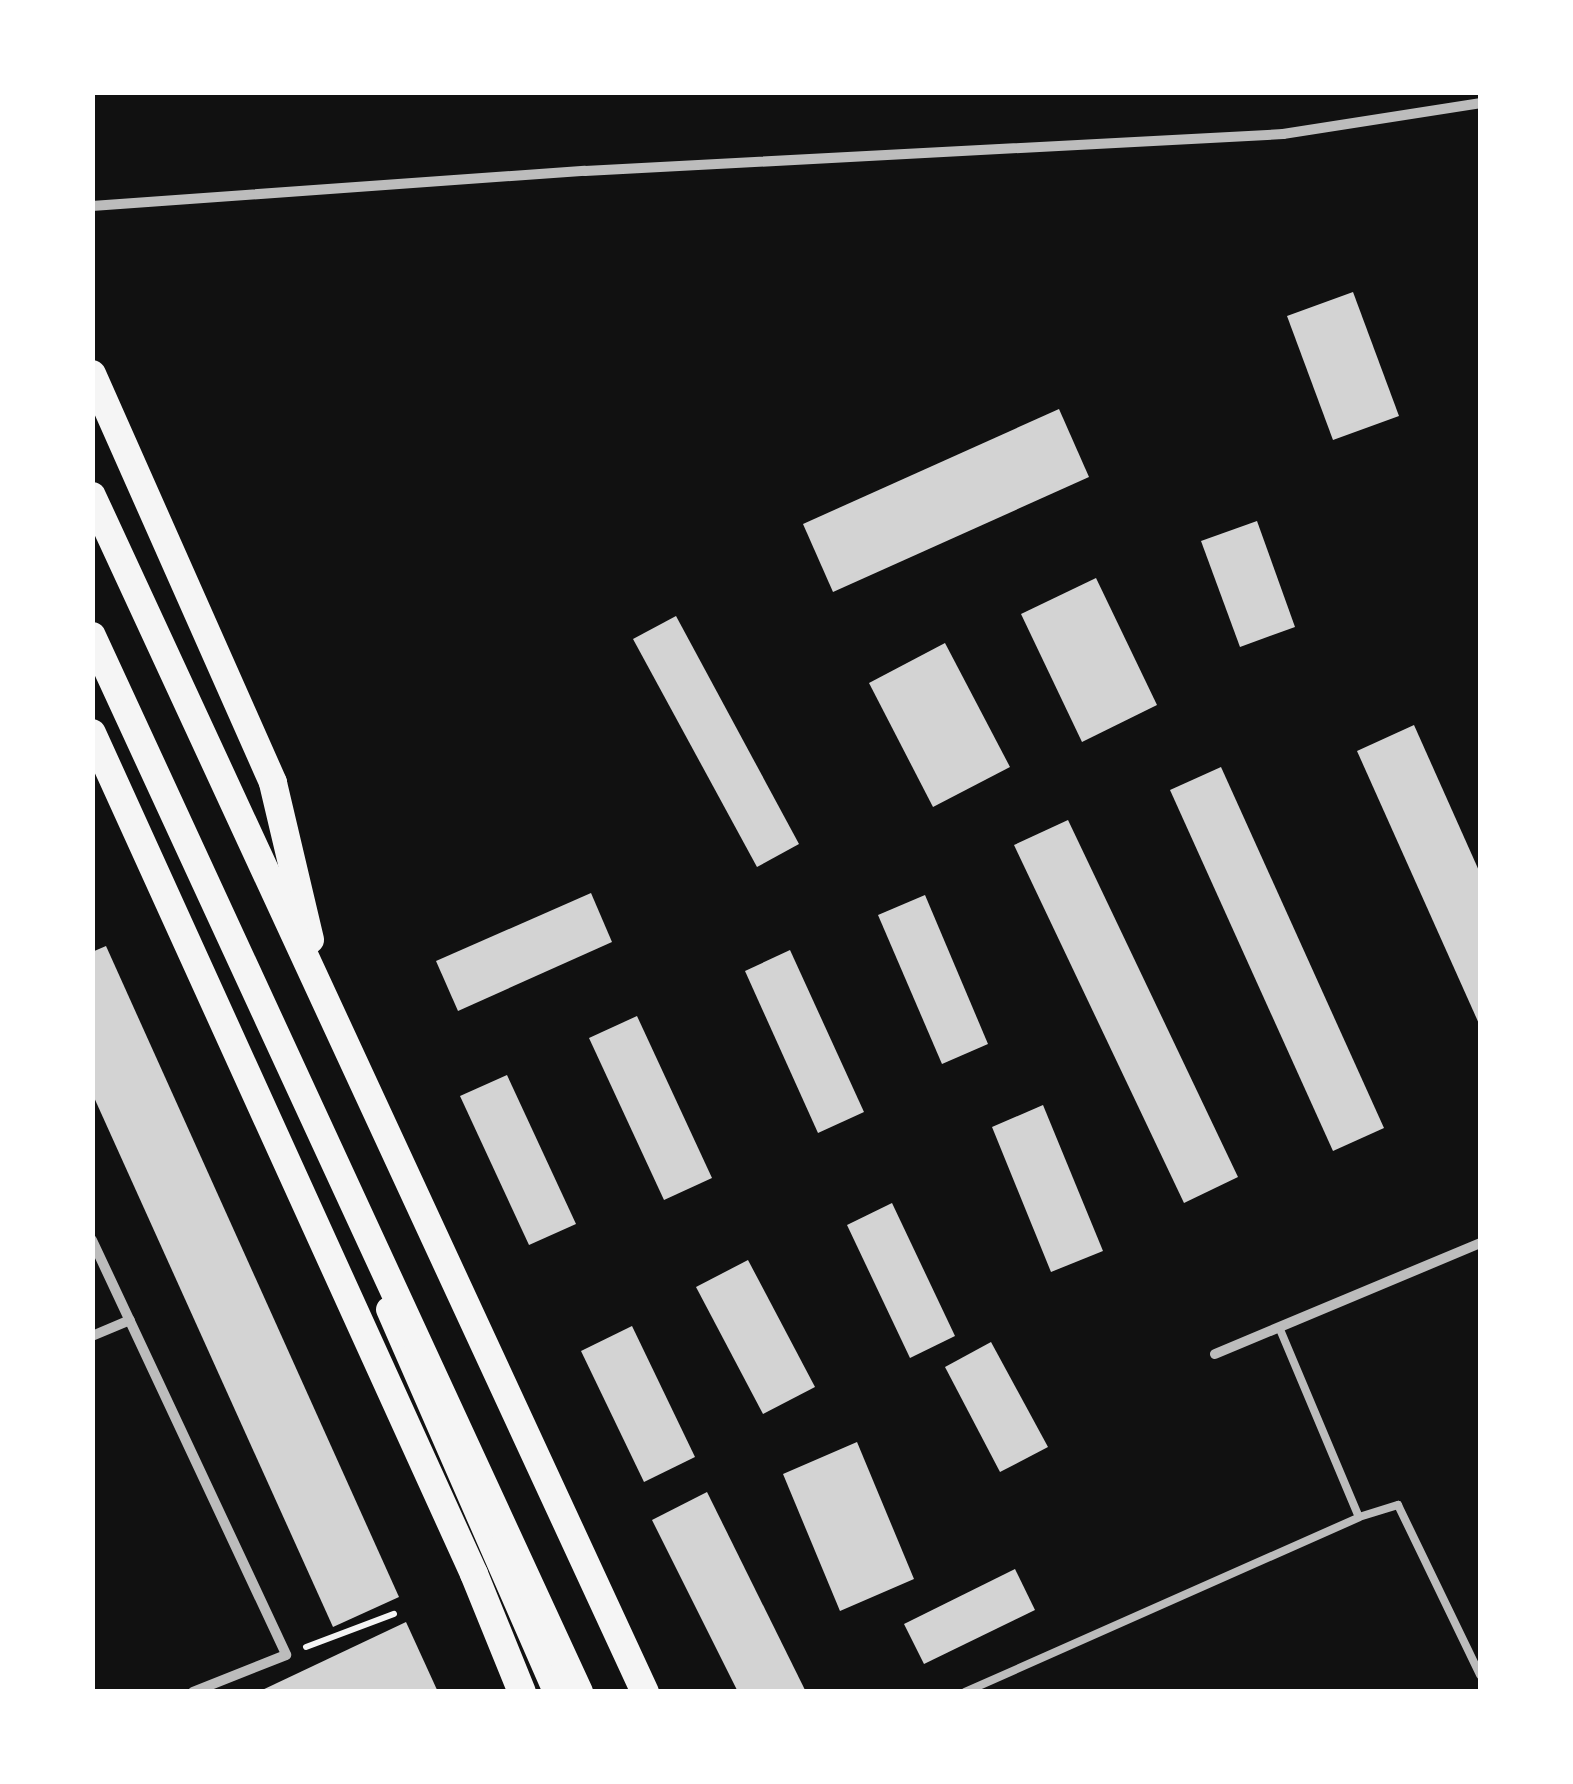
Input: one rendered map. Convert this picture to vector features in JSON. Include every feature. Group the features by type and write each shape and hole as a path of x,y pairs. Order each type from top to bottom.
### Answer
{"highway":[{"path":"92,374 273,783 320,981"},
{"path":"92,497 645,1692"},
{"path":"92,636 579,1692"},
{"path":"92,734 474,1574 522,1692"}],"main road":[{"path":"92,497 320,981 636,1692"},
{"path":"92,652 180,837 555,1692"}],"street":[{"path":"92,206 585,171 1283,134 1480,103"},
{"path":"92,1240 286,1655 193,1692"},
{"path":"1215,1354 1480,1243"},
{"path":"92,1336 130,1320"}],"lane":[{"path":"1279,1328 1359,1517"},
{"path":"965,1692 1359,1517 1398,1505 1480,1674"}],"path":[{"path":"286,1655 394,1614"}],"building":[{"path":"1353,292 1399,416 1333,440 1287,316"},
{"path":"1059,409 1089,477 833,592 803,524"},
{"path":"1257,521 1295,627 1240,647 1201,541"},
{"path":"1096,578 1157,705 1082,742 1021,614"},
{"path":"676,616 799,844 757,867 633,639"},
{"path":"945,643 1010,767 933,807 869,683"},
{"path":"1414,725 1480,873 1480,1026 1357,751"},
{"path":"1221,767 1384,1128 1333,1151 1170,790"},
{"path":"1068,820 1238,1177 1184,1203 1014,845"},
{"path":"591,893 612,942 458,1011 436,961"},
{"path":"925,895 988,1044 942,1064 878,915"},
{"path":"106,946 399,1597 333,1627 92,1093 92,952"},
{"path":"790,950 864,1112 818,1133 745,971"},
{"path":"637,1016 712,1178 664,1200 589,1038"},
{"path":"507,1075 576,1224 529,1245 460,1096"},
{"path":"1043,1105 1103,1251 1051,1272 992,1127"},
{"path":"892,1203 955,1336 910,1358 847,1225"},
{"path":"748,1260 815,1387 763,1414 696,1287"},
{"path":"632,1326 695,1457 644,1482 581,1351"},
{"path":"991,1342 1048,1447 1000,1472 945,1367"},
{"path":"857,1442 914,1579 840,1611 783,1474"},
{"path":"707,1492 806,1692 738,1692 652,1520"},
{"path":"1015,1569 1035,1610 924,1664 904,1624"},
{"path":"406,1622 438,1692 258,1692"}]}
